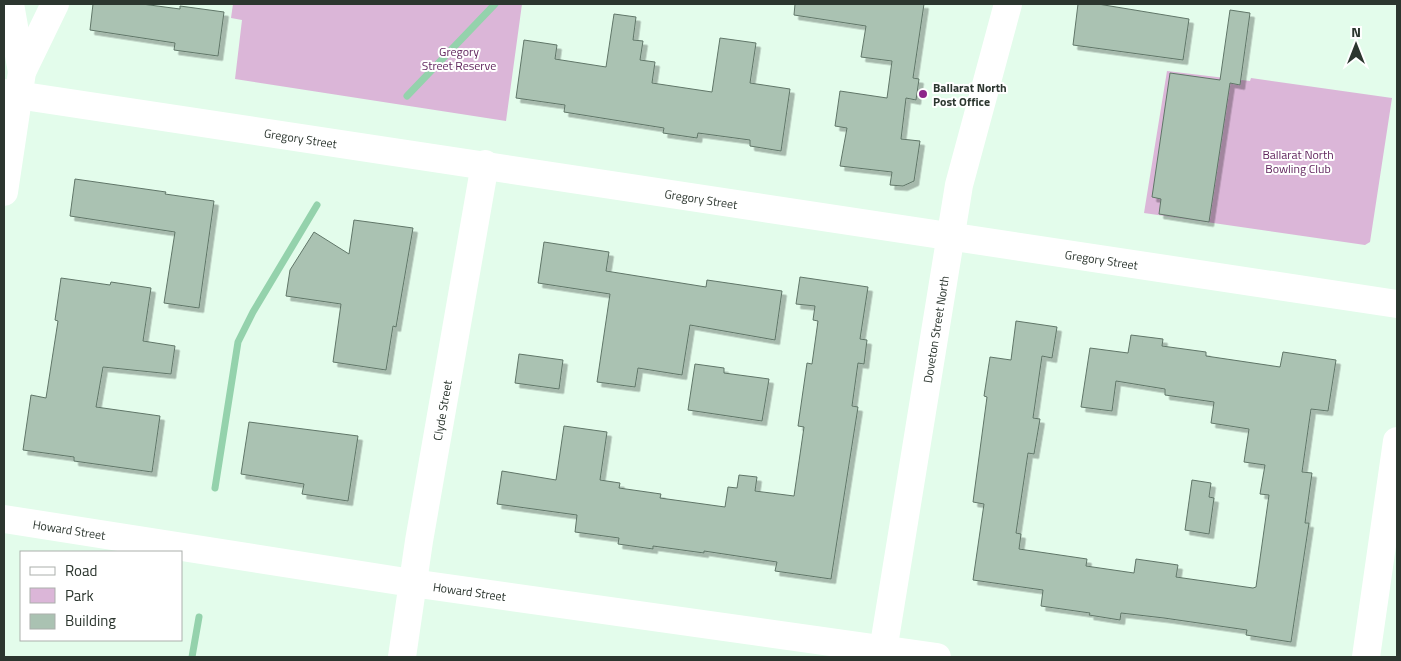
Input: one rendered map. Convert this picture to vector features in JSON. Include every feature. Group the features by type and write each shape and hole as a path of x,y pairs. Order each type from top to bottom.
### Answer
{"street":[{"path":"4,192 14,87 10,4"},
{"path":"14,87 48,22 55,4"},
{"name":"Doveton Street North","path":"883,653 964,164 1008,4"},
{"name":"Gregory Street","path":"14,87 485,164 1397,304"},
{"name":"Clyde Street","path":"402,657 412,583 485,164"},
{"path":"1366,657 1397,442"},
{"name":"Howard Street","path":"4,519 412,583 883,653 937,657"}],"green space":[{"name":"Gregory Street Reserve","path":"233,4 522,4 506,121 235,79 242,20 231,18"},
{"name":"Ballarat North Bowling Club","path":"1167,71 1250,81 1251,78 1392,98 1370,242 1365,245 1144,213"}],"building":[{"path":"93,4 142,4 180,9 180,6 224,12 218,56 174,50 175,43 90,30"},
{"path":"795,4 924,4 913,78 919,79 916,100 906,98 901,139 920,141 914,181 903,186 890,185 892,172 840,166 847,128 835,126 840,91 887,98 892,61 861,57 866,26 794,15"},
{"path":"1078,4 1098,4 1189,19 1183,60 1073,45"},
{"path":"1230,10 1250,13 1240,85 1230,83 1209,222 1159,214 1161,199 1152,197 1170,73 1220,80"},
{"path":"614,14 636,17 633,40 643,41 640,60 655,62 652,83 712,92 720,38 756,43 750,83 790,89 781,151 750,146 750,140 698,133 697,138 663,133 664,128 564,112 565,105 516,98 524,40 557,45 555,59 606,67"},
{"path":"75,179 214,201 199,308 164,303 175,232 70,216"},
{"path":"354,220 413,228 396,327 393,326 386,370 333,362 341,304 286,296 290,270 314,232 349,254"},
{"path":"544,242 609,252 606,271 706,287 707,280 782,291 775,340 690,325 682,375 638,368 635,387 597,382 610,294 538,283"},
{"path":"800,277 868,287 860,339 867,340 864,364 858,363 852,406 858,407 831,579 775,571 777,562 704,551 704,553 653,546 653,549 618,544 619,538 575,532 577,515 497,504 502,471 556,480 564,426 607,432 600,480 620,483 619,488 661,494 660,498 725,507 728,487 737,488 739,475 757,477 755,491 794,496 804,427 798,426 807,363 812,364 818,321 813,320 815,306 796,304"},
{"path":"61,278 110,285 111,282 151,288 143,341 175,346 171,374 103,367 96,407 160,416 152,472 74,461 74,457 23,450 31,395 46,398 58,321 55,320"},
{"path":"1016,321 1057,327 1052,358 1042,356 1033,418 1040,419 1034,454 1028,453 1016,533 1021,534 1019,549 1087,559 1086,566 1134,573 1136,559 1178,565 1176,577 1253,588 1256,587 1269,495 1260,494 1265,465 1244,462 1249,429 1211,423 1214,402 1165,395 1165,389 1116,381 1112,411 1081,407 1090,348 1128,353 1131,335 1163,339 1162,346 1206,352 1206,356 1280,367 1283,352 1336,360 1328,411 1311,409 1302,472 1312,473 1305,523 1309,523 1291,642 1246,635 1247,630 1164,618 1121,613 1120,620 1089,615 1090,613 1041,606 1043,590 973,580 984,504 973,502 987,397 984,396 990,357 1011,360"},
{"path":"519,354 563,360 559,389 515,383"},
{"path":"695,364 724,368 724,373 769,379 762,421 688,410"},
{"path":"249,422 358,436 348,501 302,494 304,484 241,474"},
{"path":"1192,480 1211,483 1209,497 1214,498 1209,534 1185,530"}],"waterway":[{"path":"407,96 495,4"},
{"path":"215,488 238,342 253,312 317,205"},
{"path":"192,657 199,617"}],"place":[{"name":"Ballarat North Post Office","path":"923,94"}]}
